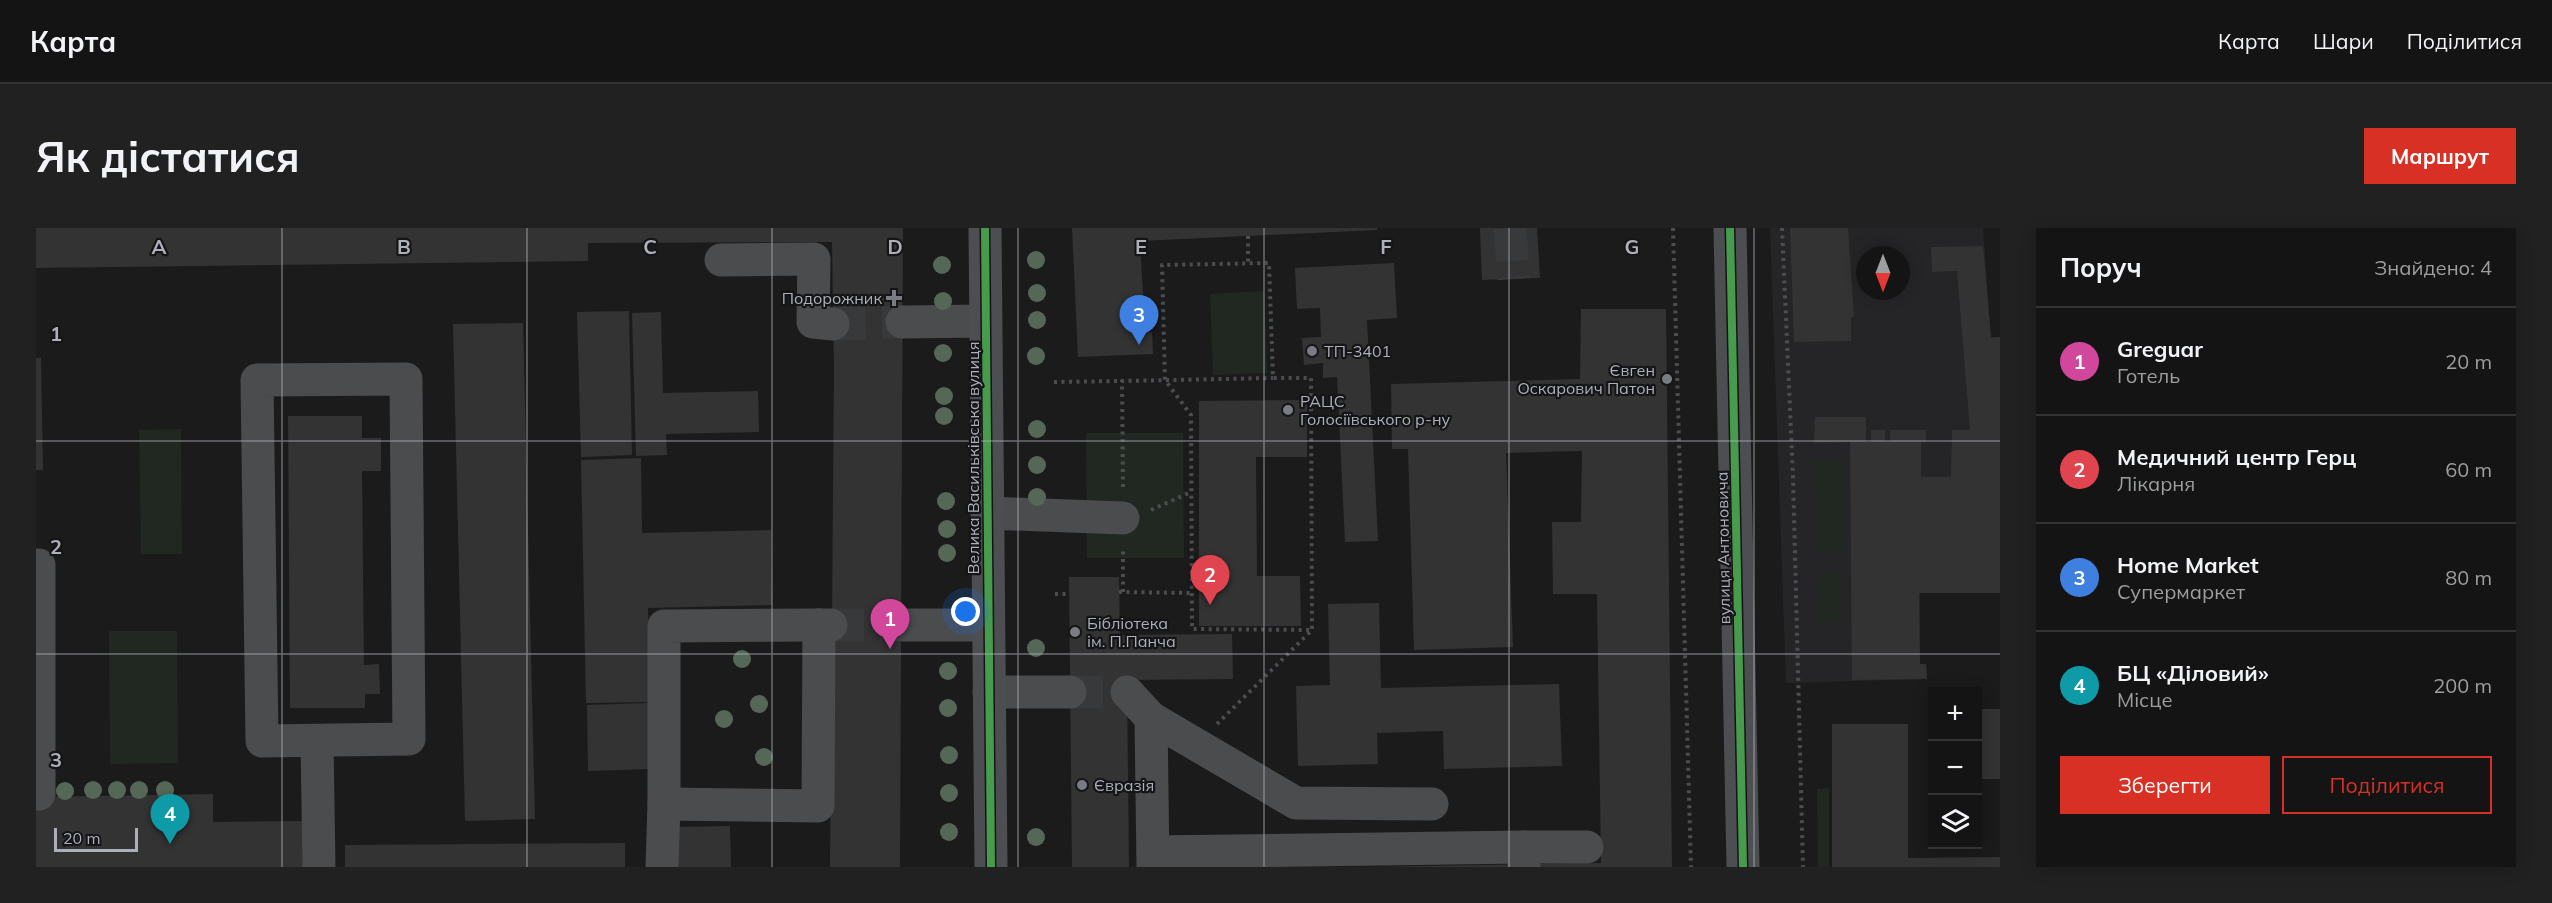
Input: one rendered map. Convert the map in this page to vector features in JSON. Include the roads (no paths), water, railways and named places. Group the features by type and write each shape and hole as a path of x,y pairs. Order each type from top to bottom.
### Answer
{"main road":[{"name":"Велика Васильківська вулиця","path":"985,228 991,867"},
{"name":"вулиця Антоновича","path":"1730,228 1743,867"}],"lane":[{"path":"721,260 814,259 813,322 833,324"},
{"path":"902,322 985,321"},
{"path":"406,379 409,740 317,741 262,741 257,380 406,379"},
{"path":"987,513 1123,518"},
{"path":"36,565 39,565 39,794"},
{"path":"662,867 664,626 825,625 818,806 664,804"},
{"path":"900,625 988,625"},
{"path":"989,692 1070,692"},
{"path":"1127,692 1151,718 1296,803 1432,804"},
{"path":"1151,718 1153,859 1524,855 1587,847"},
{"path":"317,741 319,867"}],"tunnel":[{"path":"1510,228 1514,279"},
{"path":"833,324 902,322"},
{"path":"831,625 900,625"},
{"path":"1070,692 1127,692"}],"place":[{"name":"Подорожник","path":"894,298"},
{"name":"Home Market","path":"1139,345"},
{"name":"ТП-3401","path":"1312,351"},
{"name":"Євген Оскарович Патон","path":"1667,379"},
{"name":"РАЦС Голосіївського р-ну","path":"1288,410"},
{"name":"Медичний центр Герц","path":"1210,605"},
{"name":"Бібліотека ім. П.Панча","path":"1075,632"},
{"name":"Greguar","path":"890,649"},
{"name":"Євразія","path":"1082,785"},
{"name":"БЦ «Діловий»","path":"170,844"}]}
